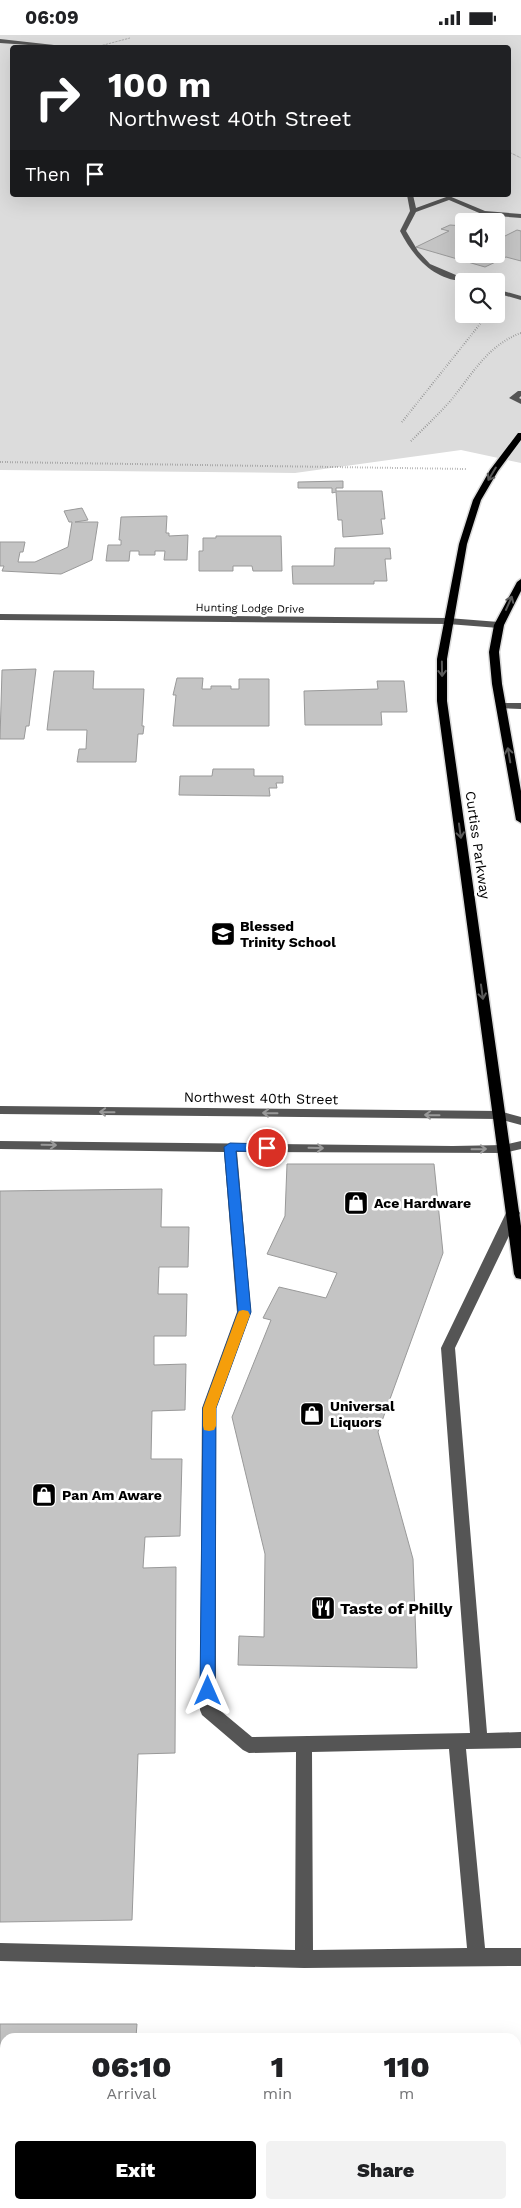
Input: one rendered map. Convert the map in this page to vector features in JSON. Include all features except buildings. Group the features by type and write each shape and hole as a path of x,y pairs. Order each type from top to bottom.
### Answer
{"main road":[{"name":"Curtiss Parkway","path":"521,435 494,470 477,500 463,544 442,659 442,701 521,1273"},
{"path":"521,582 499,625 494,652 501,706 521,820"}],"street":[{"path":"0,41 36,45"},
{"path":"410,197 413,211 403,231 414,252 434,271 455,277"},
{"path":"413,211 449,198 484,213 521,216"},
{"path":"505,294 521,298"},
{"path":"521,393 513,398 521,403"},
{"name":"Hunting Lodge Drive","path":"0,617 448,621 499,625"},
{"path":"501,706 521,706"},
{"name":"Northwest 40th Street","path":"0,1110 499,1115 521,1121"},
{"path":"0,1145 504,1149 521,1145"},
{"path":"230,1147 244,1312 209,1408 208,1710 250,1745 521,1740"},
{"path":"479,1740 448,1349 513,1213"},
{"path":"457,1741 477,1957"},
{"path":"304,1744 304,1959"},
{"path":"0,1952 304,1959 521,1957"}],"path":[{"path":"104,45 130,38"},
{"path":"402,422 481,323"},
{"path":"410,441 445,408 493,347 510,336 521,333"},
{"path":"0,462 494,470"}],"shaded area":[{"path":"0,35 521,35 521,463 461,450 295,473 0,470"}],"slow traffic":[{"path":"209,1426 209,1408 243,1315"}],"place":[{"name":"Blessed Trinity School","path":"223,934"},
{"name":"Ace Hardware","path":"356,1203"},
{"name":"Universal Liquors","path":"312,1414"},
{"name":"Pan Am Aware","path":"44,1495"},
{"name":"Taste of Philly","path":"323,1608"}],"route":[{"path":"208,1691 209,1408 244,1312 230,1147 267,1148"}]}
